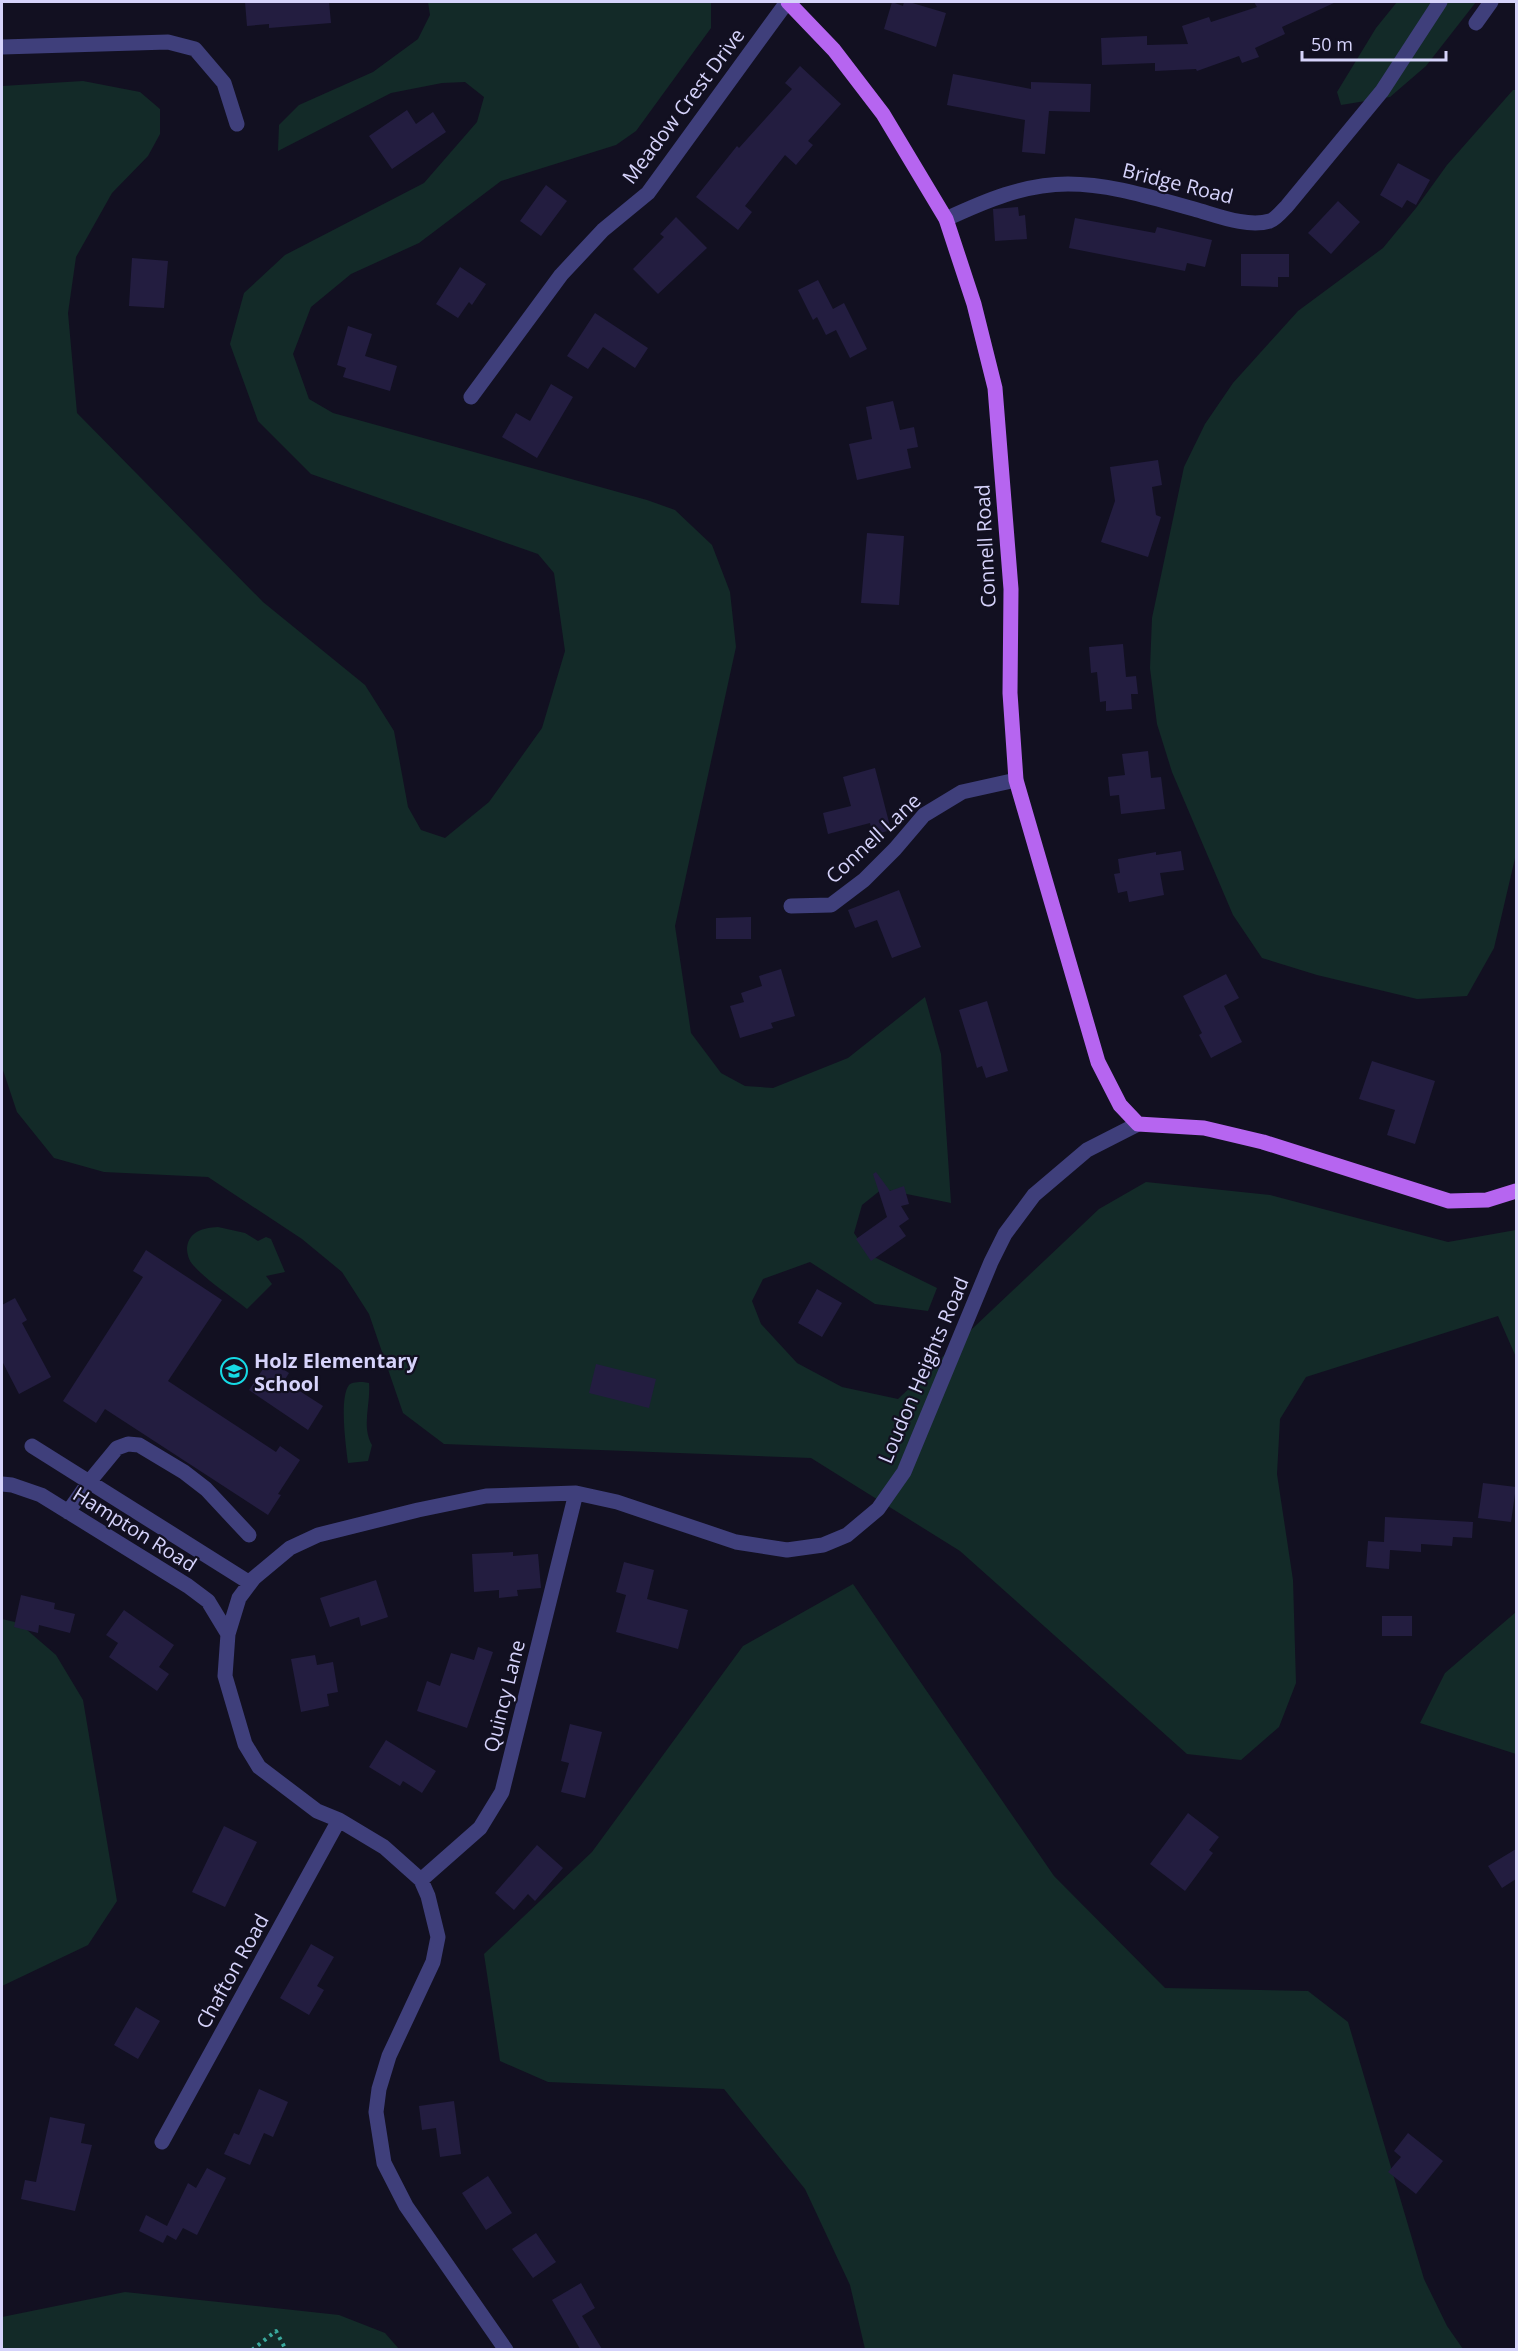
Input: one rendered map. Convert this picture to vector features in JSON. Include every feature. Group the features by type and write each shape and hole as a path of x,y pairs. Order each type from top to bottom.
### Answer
{"main road":[{"name":"Connell Road","path":"788,2 834,50 883,114 946,219 974,304 995,388 1011,589 1010,693 1016,780 1098,1062 1120,1105 1138,1124"},
{"path":"1138,1124 1204,1128 1263,1142 1449,1201 1487,1200 1516,1191"}],"street":[{"name":"Meadow Crest Drive","path":"471,397 561,275 603,230 648,193 788,2"},
{"name":"Bridge Road","path":"946,219 983,202 1022,189 1067,184 1112,188 1223,218 1271,221 1287,206 1382,91 1440,2"},
{"path":"1476,23 1491,2"},
{"path":"2,47 168,42 195,49 224,83 237,124"},
{"name":"Connell Lane","path":"791,906 831,905 864,880 924,815 962,792 1016,780"},
{"name":"Loudon Heights Road","path":"506,2349 406,2206 384,2163 376,2112 379,2089 389,2056 433,1962 438,1937 434,1916 421,1880 384,1847 339,1820 317,1811 259,1767 245,1744 225,1676 228,1634 238,1598 250,1583 290,1548 318,1535 486,1496 576,1493 617,1502 736,1542 787,1550 823,1545 847,1535 878,1509 904,1472 991,1262 1005,1234 1034,1195 1087,1150 1138,1124"},
{"path":"68,1512 117,1448 128,1444 139,1445 184,1472 206,1489 249,1535"},
{"path":"32,1446 250,1583"},
{"name":"Hampton Road","path":"2,1484 12,1485 41,1496 188,1586 208,1601 228,1634"},
{"name":"Quincy Lane","path":"421,1880 480,1828 502,1792 576,1493"},
{"name":"Chafton Road","path":"162,2142 339,1820"}],"path":[{"path":"252,2349 276,2331 286,2349"}],"green space":[{"path":"428,2 711,3 711,28 636,131 616,145 501,181 419,243 351,274 311,307 293,354 309,399 333,413 647,500 675,510 712,545 730,592 736,647 675,926 691,1033 721,1073 745,1086 773,1088 848,1058 925,997 941,1054 951,1203 882,1189 862,1205 854,1233 868,1254 937,1288 928,1311 875,1304 810,1262 763,1279 752,1301 761,1324 797,1363 842,1387 898,1399 1099,1209 1146,1182 1270,1195 1448,1242 1516,1230 1516,1357 1498,1316 1306,1377 1280,1419 1277,1474 1293,1580 1296,1683 1279,1727 1241,1760 1187,1754 960,1551 811,1458 444,1444 403,1413 369,1314 342,1272 302,1239 208,1177 104,1172 54,1158 17,1112 2,1067 2,86 83,81 140,92 160,109 160,134 148,156 112,193 76,257 68,313 77,413 263,602 365,685 394,731 408,807 421,830 445,838 489,802 542,728 565,651 554,573 538,554 311,474 258,421 230,344 244,293 285,255 424,183 477,122 484,97 465,82 442,83 391,93 278,151 279,125 299,105 373,72 418,39 430,15"},
{"path":"1397,2 1476,2 1426,66 1390,97 1341,105 1337,92 1376,28"},
{"path":"1513,90 1516,90 1516,854 1494,948 1467,996 1417,999 1317,975 1262,958 1233,915 1172,772 1157,724 1150,668 1152,618 1184,467 1205,424 1233,383 1298,311 1383,248 1447,165"},
{"path":"218,1227 245,1233 258,1241 266,1237 271,1239 285,1272 266,1276 272,1284 247,1309 205,1277 188,1257 188,1242 194,1234 207,1228"},
{"path":"369,1383 367,1430 372,1445 368,1461 348,1463 344,1400 350,1384"},
{"path":"853,1584 1054,1876 1165,1988 1308,1991 1348,2022 1424,2279 1447,2326 1463,2349 865,2349 850,2285 805,2189 724,2089 548,2082 500,2061 484,1954 592,1852 743,1646"},
{"path":"1516,1612 1516,1754 1420,1723 1445,1673"},
{"path":"2,1619 19,1623 56,1655 83,1700 117,1901 88,1945 2,1986"},
{"path":"125,2292 339,2315 385,2333 399,2349 2,2349 2,2317"}],"building":[{"path":"245,2 329,2 331,23 269,28 269,24 247,26"},
{"path":"892,2 903,6 904,2 909,2 946,13 936,47 884,29"},
{"path":"1254,2 1336,2 1282,27 1285,34 1255,48 1259,57 1242,63 1239,56 1197,71 1196,69 1155,71 1155,63 1102,65 1101,38 1147,36 1147,45 1188,44 1182,26 1209,17 1211,22 1257,7"},
{"path":"800,66 841,104 808,141 813,145 796,165 785,155 745,206 752,212 738,230 696,197 737,146 739,148 792,89 785,83"},
{"path":"953,74 1031,89 1031,82 1091,84 1090,112 1049,111 1045,154 1022,152 1025,120 947,105"},
{"path":"407,110 416,124 433,112 446,132 392,169 369,136"},
{"path":"1398,163 1430,180 1416,205 1407,200 1402,208 1380,195"},
{"path":"546,185 567,201 541,236 520,221"},
{"path":"1338,201 1360,222 1331,254 1308,233"},
{"path":"1018,207 1019,216 1025,215 1027,239 995,241 993,209"},
{"path":"676,217 707,248 658,294 633,269 664,237 660,234"},
{"path":"1075,218 1155,233 1157,227 1212,240 1205,267 1187,263 1185,271 1069,248"},
{"path":"1241,254 1289,254 1289,277 1278,277 1278,287 1241,286"},
{"path":"132,258 168,261 164,308 129,306"},
{"path":"460,267 486,284 472,305 469,302 458,318 436,304"},
{"path":"818,280 833,309 844,303 867,349 850,358 836,330 826,335 817,317 813,320 798,290"},
{"path":"595,313 648,348 635,368 603,347 588,369 567,356"},
{"path":"348,326 372,334 365,356 397,366 390,391 343,377 346,368 337,365"},
{"path":"551,384 573,397 537,458 502,437 516,413 530,421"},
{"path":"893,401 900,430 914,427 918,447 907,449 911,468 857,480 849,444 872,439 866,407"},
{"path":"1158,460 1162,485 1152,487 1156,515 1161,517 1148,557 1101,542 1115,501 1110,467"},
{"path":"867,533 904,536 899,605 861,603"},
{"path":"1123,644 1126,677 1136,676 1138,694 1131,694 1132,709 1106,711 1106,701 1100,702 1097,672 1091,673 1089,647"},
{"path":"1148,751 1151,778 1161,777 1165,809 1121,814 1119,795 1110,796 1108,777 1125,775 1122,754"},
{"path":"875,768 891,830 873,835 870,823 828,834 823,813 851,806 843,777"},
{"path":"1181,851 1184,870 1160,873 1164,895 1129,902 1127,891 1118,893 1114,874 1120,873 1118,859 1156,852 1156,855"},
{"path":"899,890 921,947 892,958 877,920 855,928 848,910"},
{"path":"751,917 751,939 716,939 716,918"},
{"path":"781,969 795,1016 771,1023 773,1028 740,1038 730,1006 744,1002 741,993 762,986 759,976"},
{"path":"1226,974 1239,998 1224,1006 1242,1042 1211,1058 1199,1035 1202,1033 1183,996"},
{"path":"987,1001 1008,1071 986,1078 982,1066 977,1068 959,1010"},
{"path":"1372,1061 1435,1081 1415,1144 1387,1135 1395,1110 1359,1099"},
{"path":"876,1172 890,1191 904,1186 909,1204 901,1206 909,1219 899,1226 906,1236 871,1261 856,1239 887,1217 873,1174"},
{"path":"146,1250 222,1300 168,1381 276,1452 280,1446 300,1460 278,1494 281,1495 268,1515 105,1409 96,1423 63,1401 143,1277 133,1271"},
{"path":"817,1289 842,1303 822,1337 798,1323"},
{"path":"15,1298 27,1320 22,1323 51,1377 19,1394 2,1361 2,1305"},
{"path":"269,1360 289,1373 284,1381 323,1406 308,1430 249,1390"},
{"path":"596,1364 656,1379 649,1408 589,1393"},
{"path":"1483,1483 1516,1487 1511,1522 1478,1518"},
{"path":"1385,1517 1473,1522 1472,1538 1453,1537 1452,1546 1421,1544 1421,1552 1390,1550 1389,1569 1366,1567 1368,1541 1384,1542"},
{"path":"513,1552 513,1556 538,1554 541,1588 517,1590 518,1596 499,1598 499,1590 474,1592 472,1554"},
{"path":"624,1562 654,1570 647,1599 688,1610 678,1649 616,1632 626,1595 616,1592"},
{"path":"376,1580 388,1617 361,1626 359,1617 330,1627 320,1598"},
{"path":"21,1595 55,1603 54,1609 75,1614 70,1633 39,1625 38,1633 14,1627"},
{"path":"124,1610 174,1645 159,1667 169,1674 157,1691 109,1657 118,1643 106,1635"},
{"path":"1382,1616 1412,1616 1412,1636 1382,1636"},
{"path":"478,1647 493,1652 467,1728 417,1711 427,1681 440,1686 451,1653 474,1660"},
{"path":"315,1655 317,1665 333,1662 338,1692 327,1694 329,1706 301,1712 291,1659"},
{"path":"570,1724 602,1732 585,1798 561,1792 569,1763 561,1761"},
{"path":"386,1740 436,1771 422,1793 403,1781 400,1786 369,1767"},
{"path":"1188,1813 1219,1837 1209,1850 1213,1853 1185,1891 1150,1864"},
{"path":"224,1826 257,1842 225,1907 192,1892"},
{"path":"537,1845 563,1868 535,1901 528,1894 514,1910 495,1893"},
{"path":"1516,1849 1516,1879 1502,1888 1488,1866"},
{"path":"311,1944 334,1957 317,1986 324,1990 309,2015 280,1998"},
{"path":"136,2007 160,2021 138,2059 114,2045"},
{"path":"259,2089 288,2102 273,2137 264,2133 250,2165 224,2154 234,2133 239,2135"},
{"path":"454,2101 461,2154 440,2157 436,2128 422,2130 419,2106"},
{"path":"50,2117 85,2124 81,2143 92,2145 75,2211 21,2199 25,2180 36,2182"},
{"path":"1408,2133 1443,2161 1416,2194 1388,2172 1401,2157 1394,2151"},
{"path":"207,2168 226,2178 197,2235 183,2228 176,2240 167,2235 163,2243 139,2231 146,2215 167,2226 188,2183 196,2188"},
{"path":"488,2176 512,2213 486,2230 462,2193"},
{"path":"536,2233 556,2262 533,2278 512,2249"},
{"path":"581,2283 595,2308 582,2316 602,2349 580,2349 552,2300"}],"place":[{"name":"Holz Elementary School","path":"234,1371"}]}
